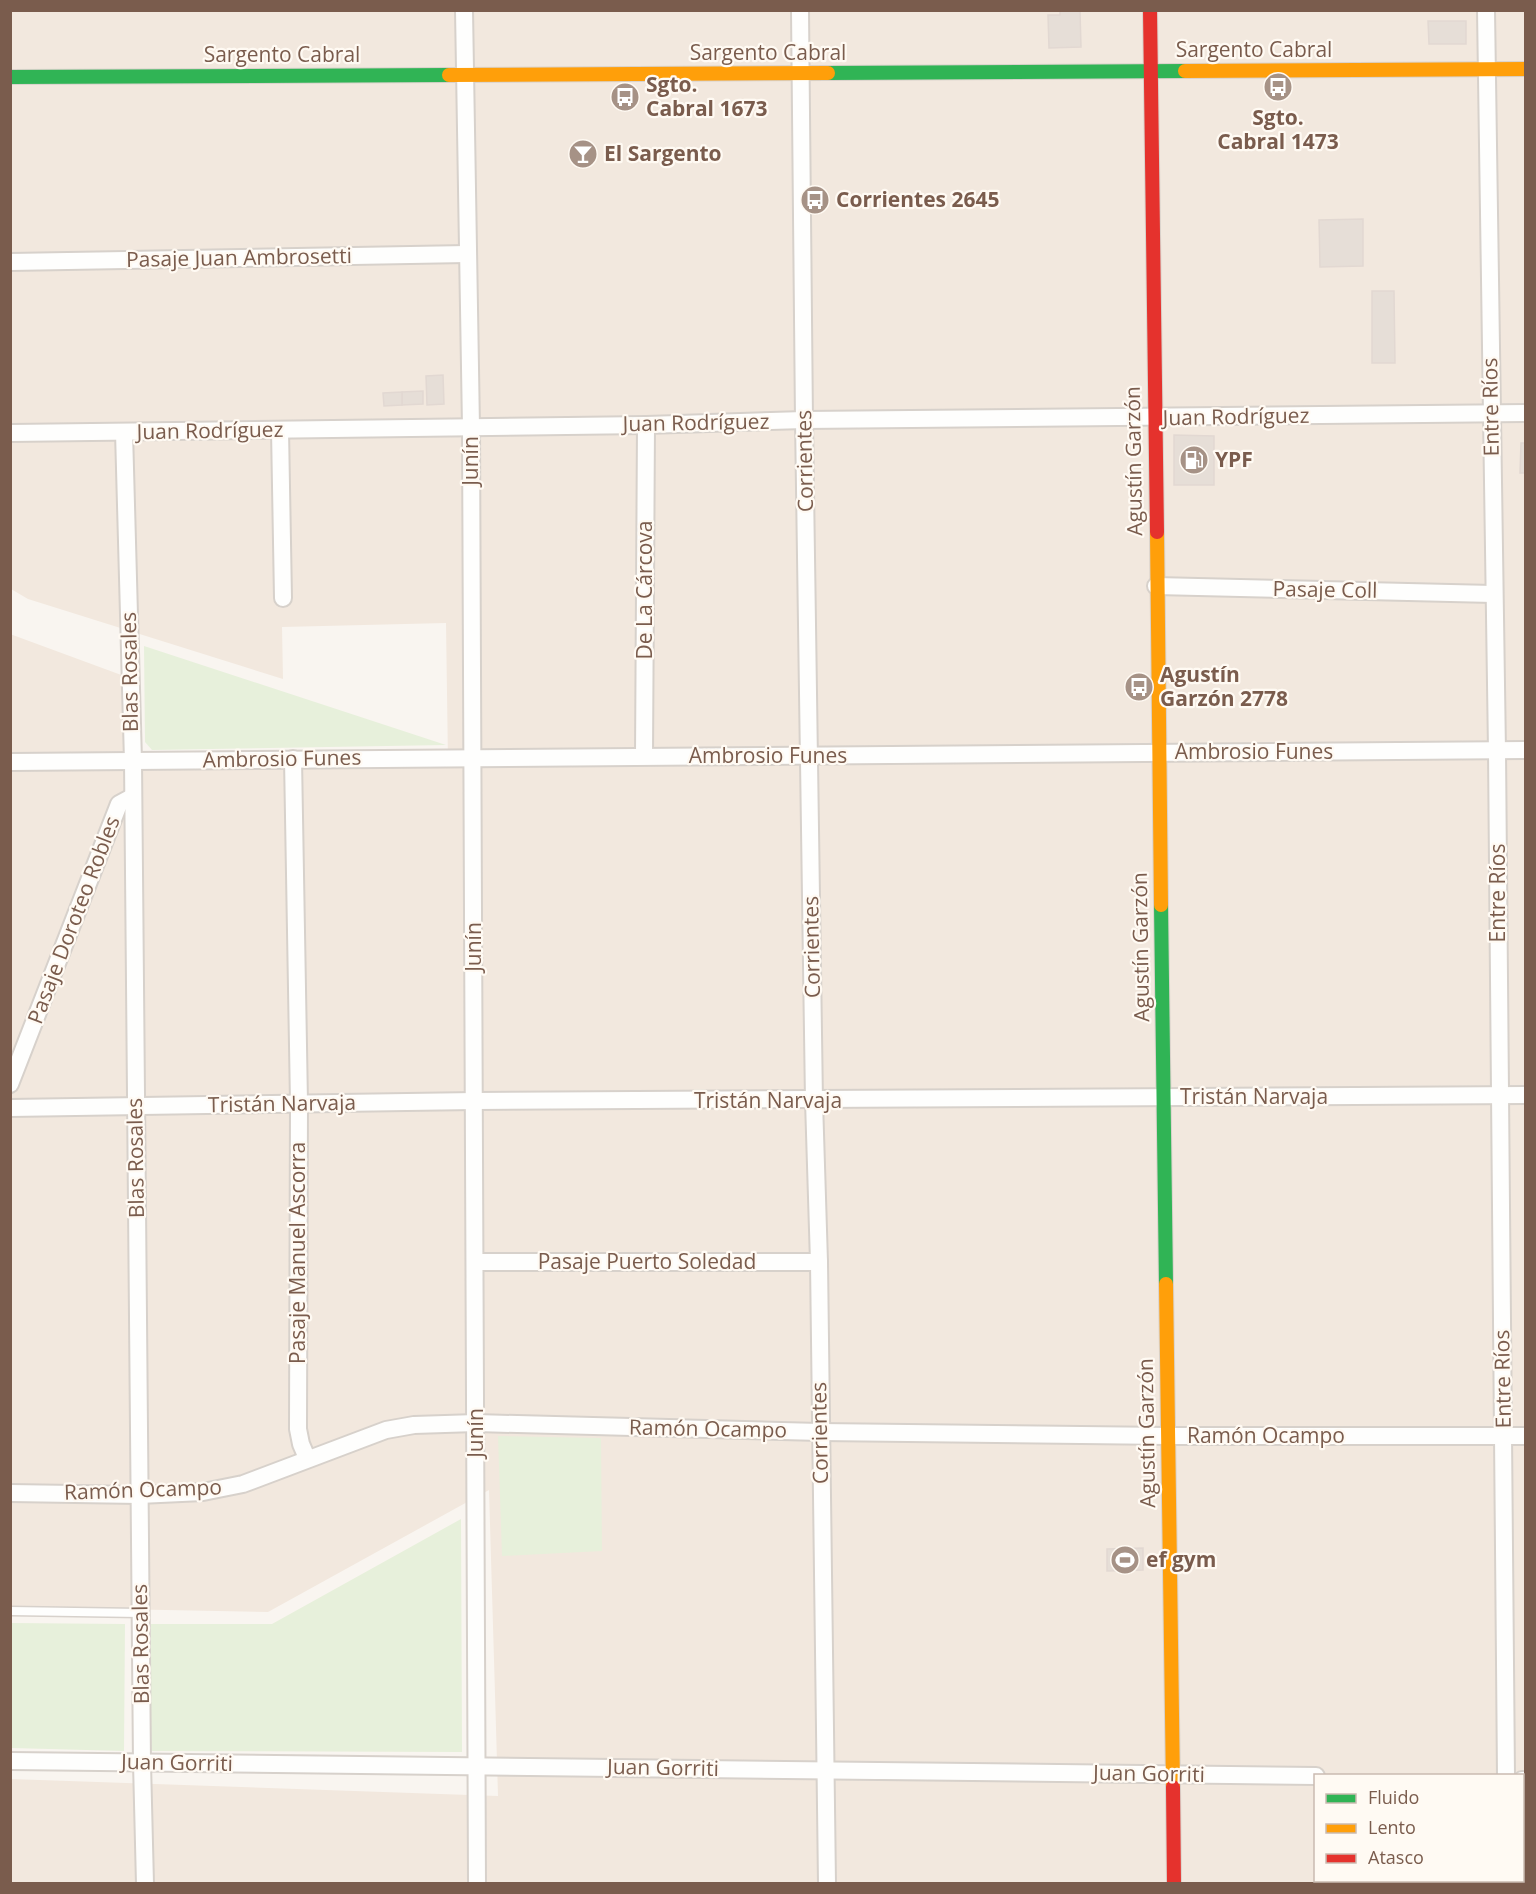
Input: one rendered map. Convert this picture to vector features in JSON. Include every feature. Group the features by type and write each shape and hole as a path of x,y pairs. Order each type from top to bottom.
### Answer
{"main road":[{"name":"Agustín Garzón","path":"1150,10 1174,1884"},
{"name":"Sargento Cabral","path":"10,77 1526,69"}],"street":[{"name":"Junín","path":"464,10 471,427 477,1884"},
{"name":"Corrientes","path":"800,10 804,420 827,1884"},
{"name":"Entre Ríos","path":"1486,10 1497,751 1506,1774"},
{"name":"Pasaje Juan Ambrosetti","path":"10,262 467,254"},
{"name":"Juan Rodríguez","path":"10,433 804,420 1526,413"},
{"name":"De La Cárcova","path":"644,756 646,424"},
{"path":"280,430 282,598"},
{"name":"Blas Rosales","path":"124,432 133,761 140,1613 145,1884"},
{"name":"Pasaje Coll","path":"1156,586 1494,594"},
{"name":"Ambrosio Funes","path":"10,762 1526,750"},
{"name":"Pasaje Manuel Ascorra","path":"293,759 299,1103 298,1429 307,1458"},
{"name":"Pasaje Doroteo Robles","path":"10,1084 118,804 132,797"},
{"name":"Tristán Narvaja","path":"10,1108 475,1101 814,1101 1526,1095"},
{"name":"Pasaje Puerto Soledad","path":"475,1262 819,1262"},
{"name":"Ramón Ocampo","path":"10,1493 139,1495 221,1490 397,1427 476,1424 820,1432 1168,1436 1526,1436"},
{"name":"Juan Gorriti","path":"10,1761 1314,1776"}],"lane":[{"path":"10,1611 140,1613"}],"shaded area":[{"path":"11,11 1525,11 1525,1883 11,1883 11,1779 498,1796 489,1490 268,1612 11,1607 10,634 124,676 125,766 448,763 446,623 282,627 283,679 28,599 11,589"}],"green space":[{"path":"144,646 446,745 152,750 145,742"},
{"path":"498,1436 601,1438 602,1551 502,1556"},
{"path":"461,1519 462,1752 151,1751 151,1624 272,1624"},
{"path":"11,1623 125,1624 124,1751 11,1748"}],"building":[{"path":"1060,10 1108,10 1080,11 1081,47 1049,48 1048,15 1060,15"},
{"path":"1428,21 1466,21 1466,44 1429,44"},
{"path":"1363,219 1363,266 1320,267 1319,220"},
{"path":"1372,291 1394,291 1395,363 1372,363"},
{"path":"443,375 444,404 427,405 426,376"},
{"path":"423,391 423,404 402,405 402,392"},
{"path":"402,392 402,405 384,406 383,393"},
{"name":"YPF","path":"1174,435 1214,436 1214,485 1174,485"},
{"path":"1521,443 1526,443 1526,473 1520,473"},
{"name":"ef gym","path":"1143,1548 1143,1570 1107,1571 1107,1549"}],"traffic: fast":[{"path":"828,73 1185,71"},
{"path":"10,77 449,75"},
{"path":"1161,905 1166,1284"}],"traffic: slow":[{"path":"1185,71 1526,69"},
{"path":"449,75 828,73"},
{"path":"1157,532 1161,905"},
{"path":"1166,1284 1173,1787"}],"traffic: jam":[{"path":"1150,10 1157,532"},
{"path":"1173,1787 1174,1884"}],"place":[{"name":"Sgto. Cabral 1473","path":"1278,87"},
{"name":"Sgto. Cabral 1673","path":"625,97"},
{"name":"El Sargento","path":"583,154"},
{"name":"Corrientes 2645","path":"815,200"},
{"name":"YPF","path":"1194,460"},
{"name":"Agustín Garzón 2778","path":"1139,687"},
{"name":"ef gym","path":"1125,1560"}]}
